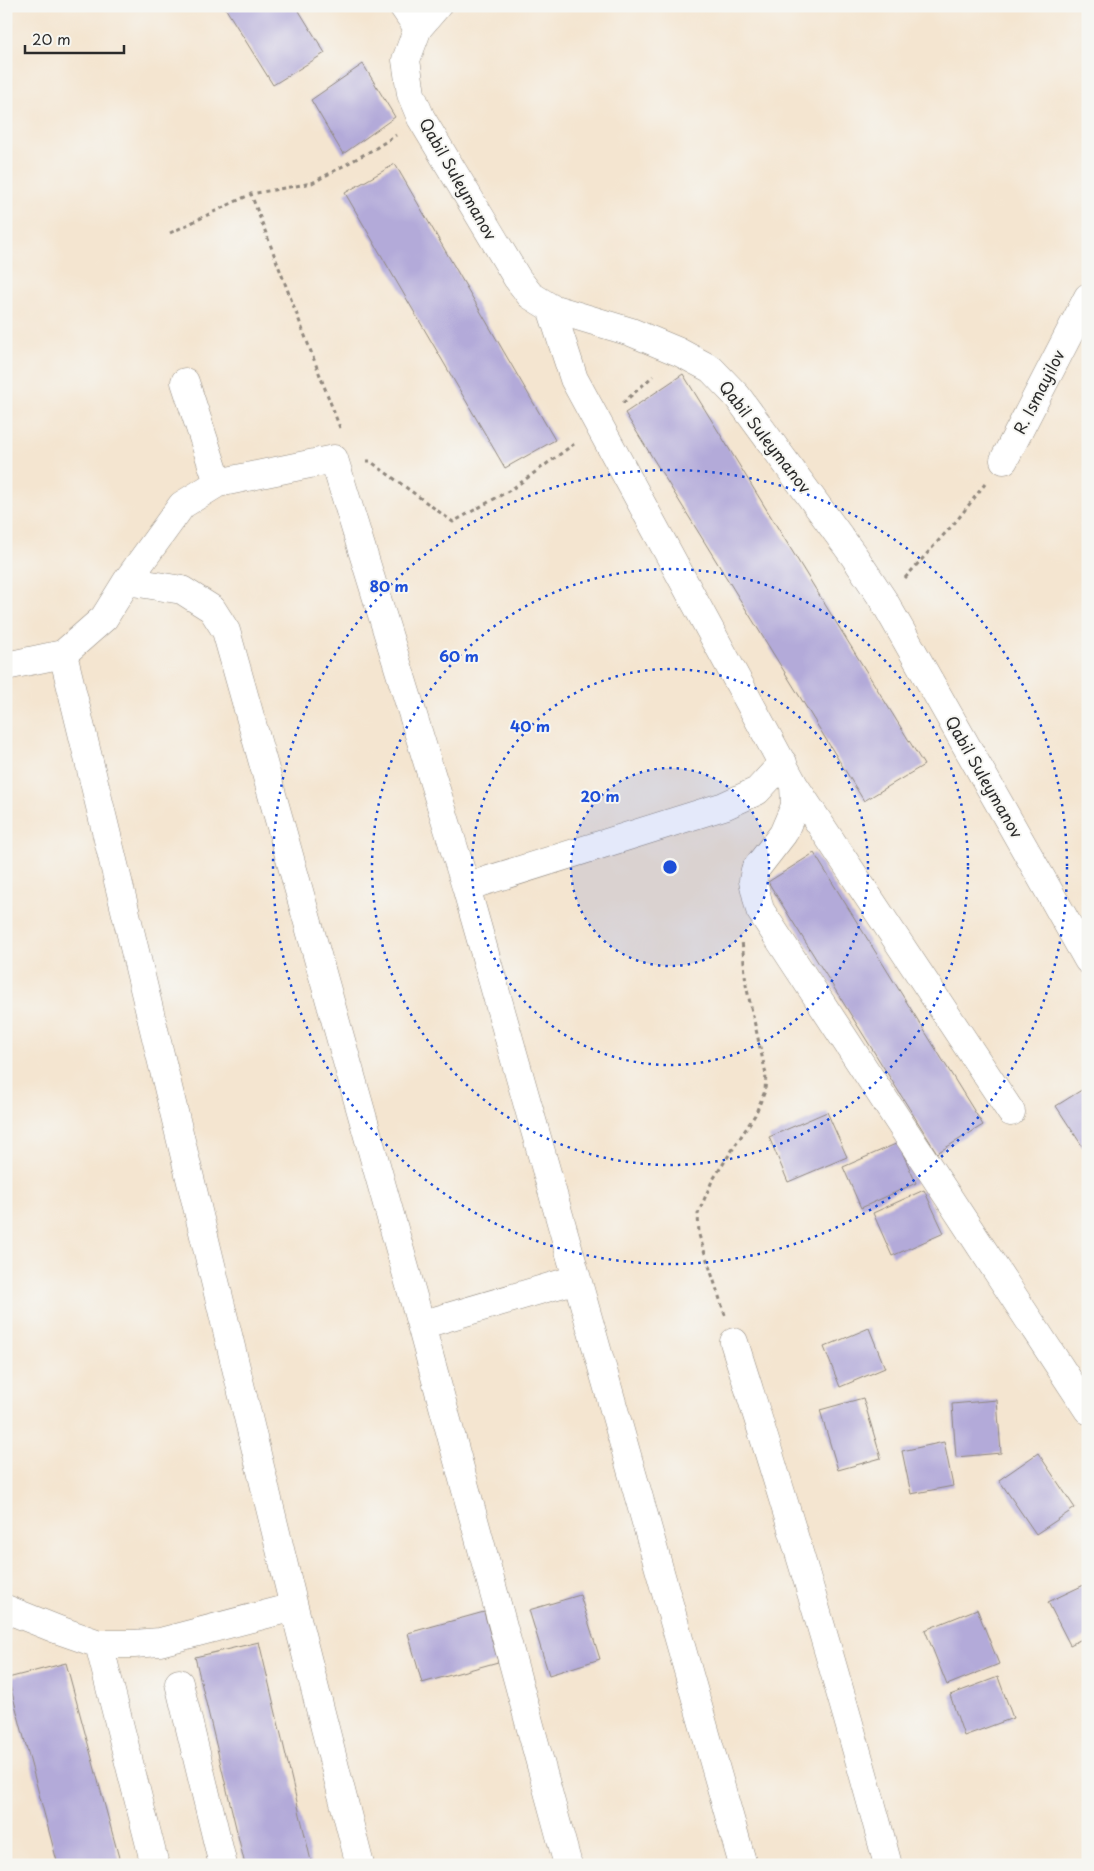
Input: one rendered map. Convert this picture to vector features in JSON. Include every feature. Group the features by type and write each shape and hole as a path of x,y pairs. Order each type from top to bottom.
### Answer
{"street":[{"path":"403,6 418,28"},
{"name":"Qabil Suleymanov","path":"437,6 418,28 406,60 411,94 421,118 517,278 530,295 551,308 631,332 679,352 711,369 737,396 854,556 884,601 1088,960"},
{"name":"R. Ismayilov","path":"1004,460 1088,297"},
{"path":"551,308 574,379 789,774 1011,1112"},
{"path":"185,382 218,482"},
{"path":"6,666 64,654 104,618 127,581 182,505 218,482 334,459 466,887 743,1865"},
{"path":"127,581 182,590 212,608 226,631 421,1325 568,1865"},
{"path":"64,654 294,1607 360,1865"},
{"path":"466,887 724,806 789,774"},
{"path":"789,774 795,806 783,834 755,870 753,881 760,910 1088,1410"},
{"path":"421,1325 577,1279"},
{"path":"734,1342 848,1718 888,1865"},
{"path":"6,1609 99,1644 134,1644 160,1642 294,1607"},
{"path":"99,1644 155,1865"},
{"path":"179,1683 223,1865"}],"path":[{"path":"170,232 251,194 312,183 376,148"},
{"path":"251,194 341,431 334,459 370,461 454,522 512,489"},
{"path":"884,601 958,518 1004,460"},
{"path":"734,1342 699,1235 698,1214 712,1181 755,1115 764,1091 766,1074 746,985 742,942 743,924 756,895"}],"building":[{"path":"224,6 296,6 325,53 273,85"},
{"path":"363,64 395,117 343,154 311,100"},
{"path":"395,164 555,440 505,468 345,193"},
{"path":"683,374 924,765 864,801 625,413"},
{"path":"814,853 983,1125 937,1153 768,882"},
{"path":"1088,1086 1088,1155 1056,1106"},
{"path":"827,1112 847,1157 788,1182 769,1137"},
{"path":"898,1143 916,1183 861,1208 843,1167"},
{"path":"924,1190 944,1233 892,1256 873,1213"},
{"path":"869,1328 885,1368 840,1387 824,1347"},
{"path":"863,1398 881,1458 838,1470 820,1410"},
{"path":"997,1400 1001,1453 956,1457 952,1404"},
{"path":"944,1442 953,1486 911,1494 902,1451"},
{"path":"1038,1453 1075,1508 1036,1534 999,1480"},
{"path":"1088,1583 1088,1636 1070,1645 1048,1602"},
{"path":"580,1595 600,1659 549,1675 529,1610"},
{"path":"977,1609 999,1664 947,1685 925,1630"},
{"path":"484,1612 498,1662 422,1683 408,1633"},
{"path":"259,1642 312,1865 245,1865 195,1657"},
{"path":"66,1663 121,1865 58,1865 8,1678"},
{"path":"998,1677 1013,1718 964,1736 950,1695"}]}
